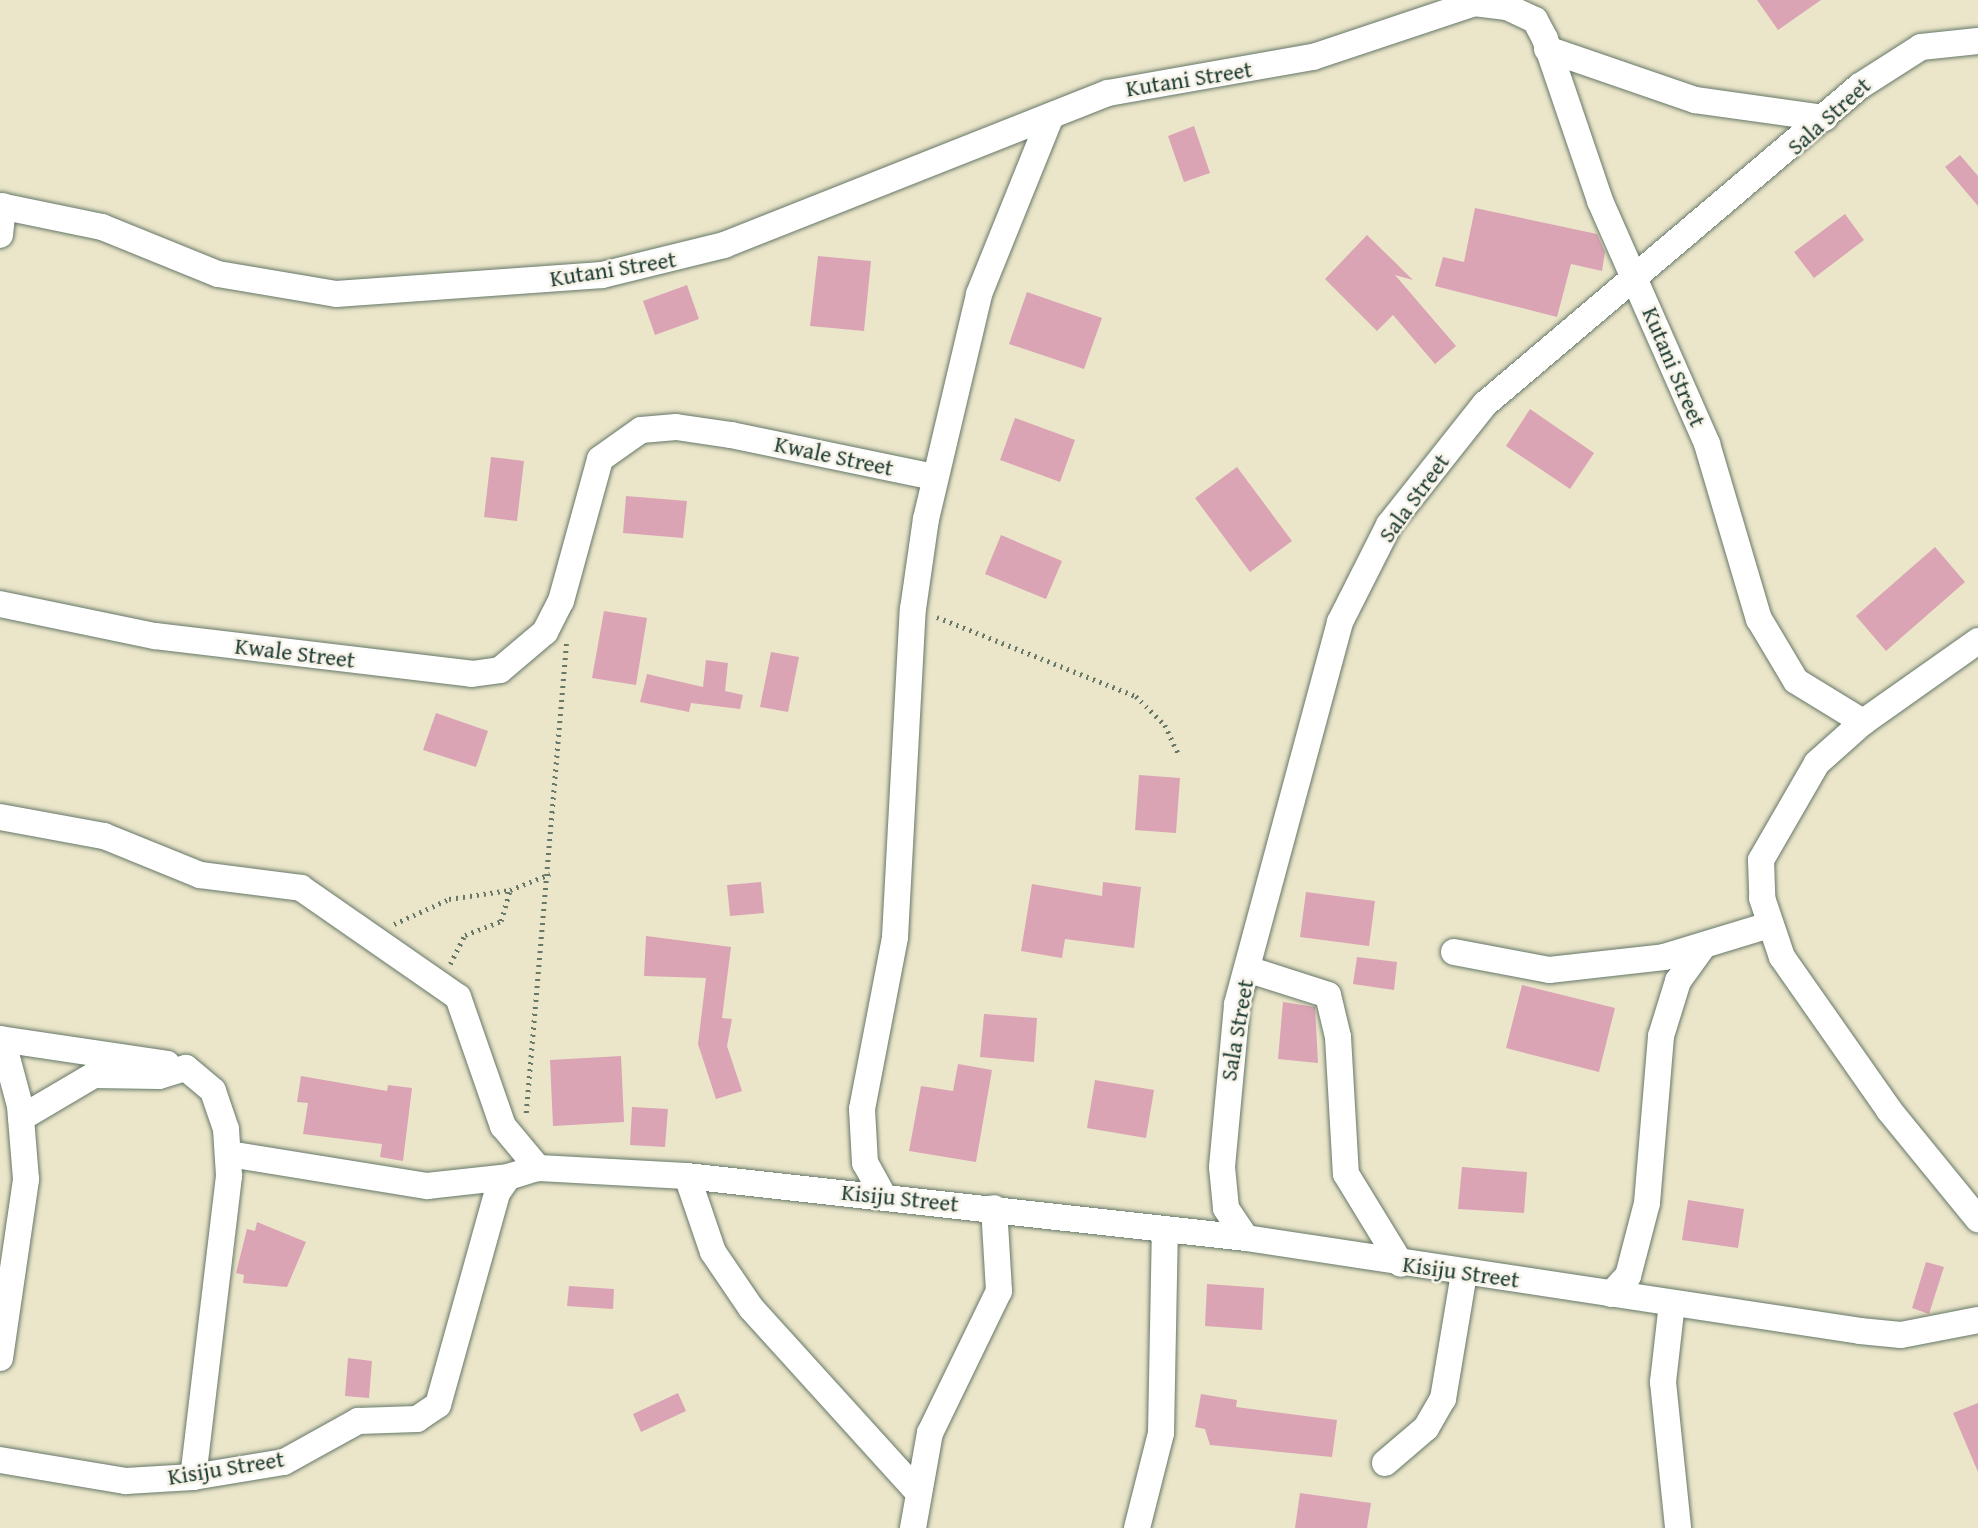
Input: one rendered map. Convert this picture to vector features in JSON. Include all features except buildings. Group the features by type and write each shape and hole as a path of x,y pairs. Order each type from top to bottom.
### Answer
{"street":[{"name":"Kutani Street","path":"2,206 102,227 218,274 336,294 495,285 665,264 1051,116 1147,83 1313,57 1461,3 1507,7 1535,20 1547,49 1600,201 1707,444 1759,619 1796,681 1863,722"},
{"name":"Sala Street","path":"1246,1238 1226,1208 1222,1167 1229,1049 1247,969 1340,622 1389,526 1485,404 1825,118 1921,47 1978,41"},
{"path":"1547,49 1695,100 1825,118"},
{"path":"884,1197 865,1163 862,1109 895,937 913,609 933,477 999,233 1051,116"},
{"path":"0,234 2,206"},
{"name":"Kwale Street","path":"0,604 155,636 471,674 500,670 545,632 561,601 600,459 641,430 676,427 731,435 933,477"},
{"path":"1978,641 1863,722 1817,763 1774,829 1761,860 1769,925 1782,957 1889,1110 1978,1219"},
{"path":"0,817 104,836 200,875 301,888 442,984 466,1012 510,1139 538,1168"},
{"path":"1454,952 1549,970 1701,949 1769,925"},
{"path":"1611,1294 1628,1276 1643,1225 1657,1142 1654,1075 1661,1036 1678,981 1701,949"},
{"path":"1247,969 1328,995 1338,1037 1346,1174 1401,1264"},
{"path":"0,1358 8,1232 26,1179 1,1039 186,1068 213,1091 229,1154 193,1477"},
{"path":"15,1127 94,1075 159,1076 186,1068"},
{"path":"229,1154 427,1186 508,1177"},
{"name":"Kisiju Street","path":"0,1460 126,1480 193,1477 284,1462 358,1420 417,1419 438,1405 498,1193 508,1177 538,1168 687,1176 1246,1238 1464,1274 1901,1335 1978,1320"},
{"path":"687,1176 713,1252 751,1308 916,1490"},
{"path":"913,1528 916,1490 930,1433 999,1291 994,1208"},
{"path":"1137,1528 1161,1433 1165,1231"},
{"path":"1385,1463 1419,1436 1443,1399 1464,1274"},
{"path":"1672,1303 1663,1382 1678,1528"}],"path":[{"path":"526,1116 551,874 566,692 561,601"},
{"path":"913,609 1136,696 1165,725 1179,755"},
{"path":"374,939 449,899 510,890 551,874"},
{"path":"442,984 459,942 498,924 510,890"}]}
